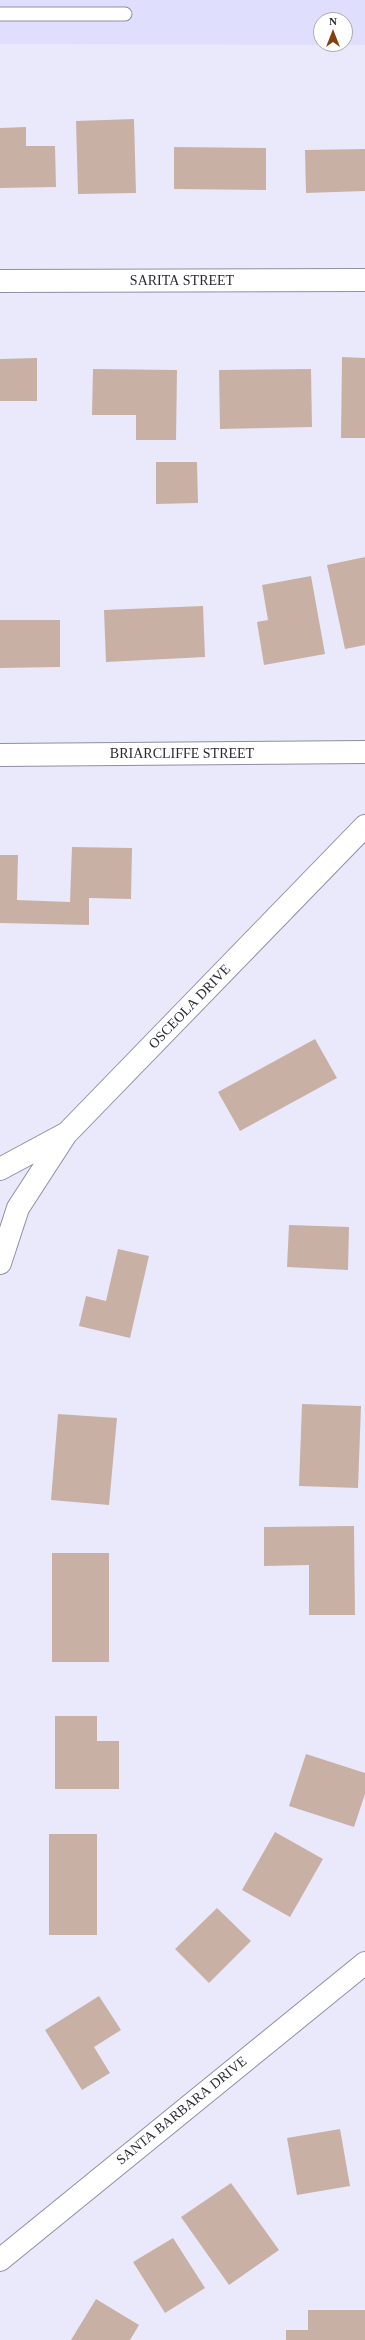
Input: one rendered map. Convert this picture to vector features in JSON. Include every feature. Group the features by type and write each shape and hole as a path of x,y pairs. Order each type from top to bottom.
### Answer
{"street":[{"name":"SARITA STREET","path":"0,281 365,280"},
{"name":"BRIARCLIFFE STREET","path":"0,755 365,752"},
{"name":"OSCEOLA DRIVE","path":"0,1169 67,1134 365,826"},
{"path":"0,1263 18,1208 67,1134"},
{"name":"SANTA BARBARA DRIVE","path":"0,2260 365,1963"}],"lane":[{"path":"0,14 125,14"}],"shaded area":[{"path":"0,0 365,0 365,45 353,45 353,12 313,12 313,45 0,44"}],"building":[{"path":"134,119 136,193 78,194 76,121"},
{"path":"26,127 26,146 55,146 56,187 0,188 0,128"},
{"path":"174,147 266,148 266,190 174,189"},
{"path":"365,149 365,191 306,193 305,150"},
{"path":"342,357 365,358 365,438 341,438"},
{"path":"37,358 37,401 0,401 0,359"},
{"path":"93,369 177,370 176,440 136,440 136,415 92,415"},
{"path":"311,369 312,427 220,429 219,370"},
{"path":"156,462 197,462 198,503 156,504"},
{"path":"365,557 365,645 345,649 327,565"},
{"path":"311,576 325,654 264,665 257,622 268,620 262,585"},
{"path":"203,606 205,657 106,662 104,610"},
{"path":"0,620 60,620 60,667 0,668"},
{"path":"72,847 132,848 131,899 89,898 89,925 0,923 0,855 18,855 17,900 70,902"},
{"path":"315,1039 337,1078 240,1131 218,1092"},
{"path":"289,1225 349,1227 348,1270 287,1267"},
{"path":"118,1249 149,1256 130,1338 79,1326 86,1296 106,1301"},
{"path":"302,1404 361,1406 358,1488 299,1486"},
{"path":"58,1414 117,1418 109,1505 51,1500"},
{"path":"354,1526 355,1615 309,1615 309,1565 264,1566 264,1527"},
{"path":"52,1553 109,1553 109,1662 52,1662"},
{"path":"55,1716 97,1716 97,1741 119,1741 119,1789 55,1789"},
{"path":"306,1754 365,1773 365,1794 354,1827 289,1806"},
{"path":"275,1832 323,1859 290,1917 242,1890"},
{"path":"49,1834 97,1834 97,1935 49,1935"},
{"path":"217,1908 251,1941 209,1983 175,1949"},
{"path":"99,1996 121,2030 94,2047 110,2073 82,2090 45,2030"},
{"path":"340,2129 350,2186 297,2195 287,2138"},
{"path":"231,2183 279,2250 229,2285 181,2217"},
{"path":"173,2238 205,2288 165,2313 133,2262"},
{"path":"96,2299 139,2325 130,2340 71,2340"},
{"path":"308,2310 365,2310 365,2340 286,2340 286,2330 308,2330"}]}
